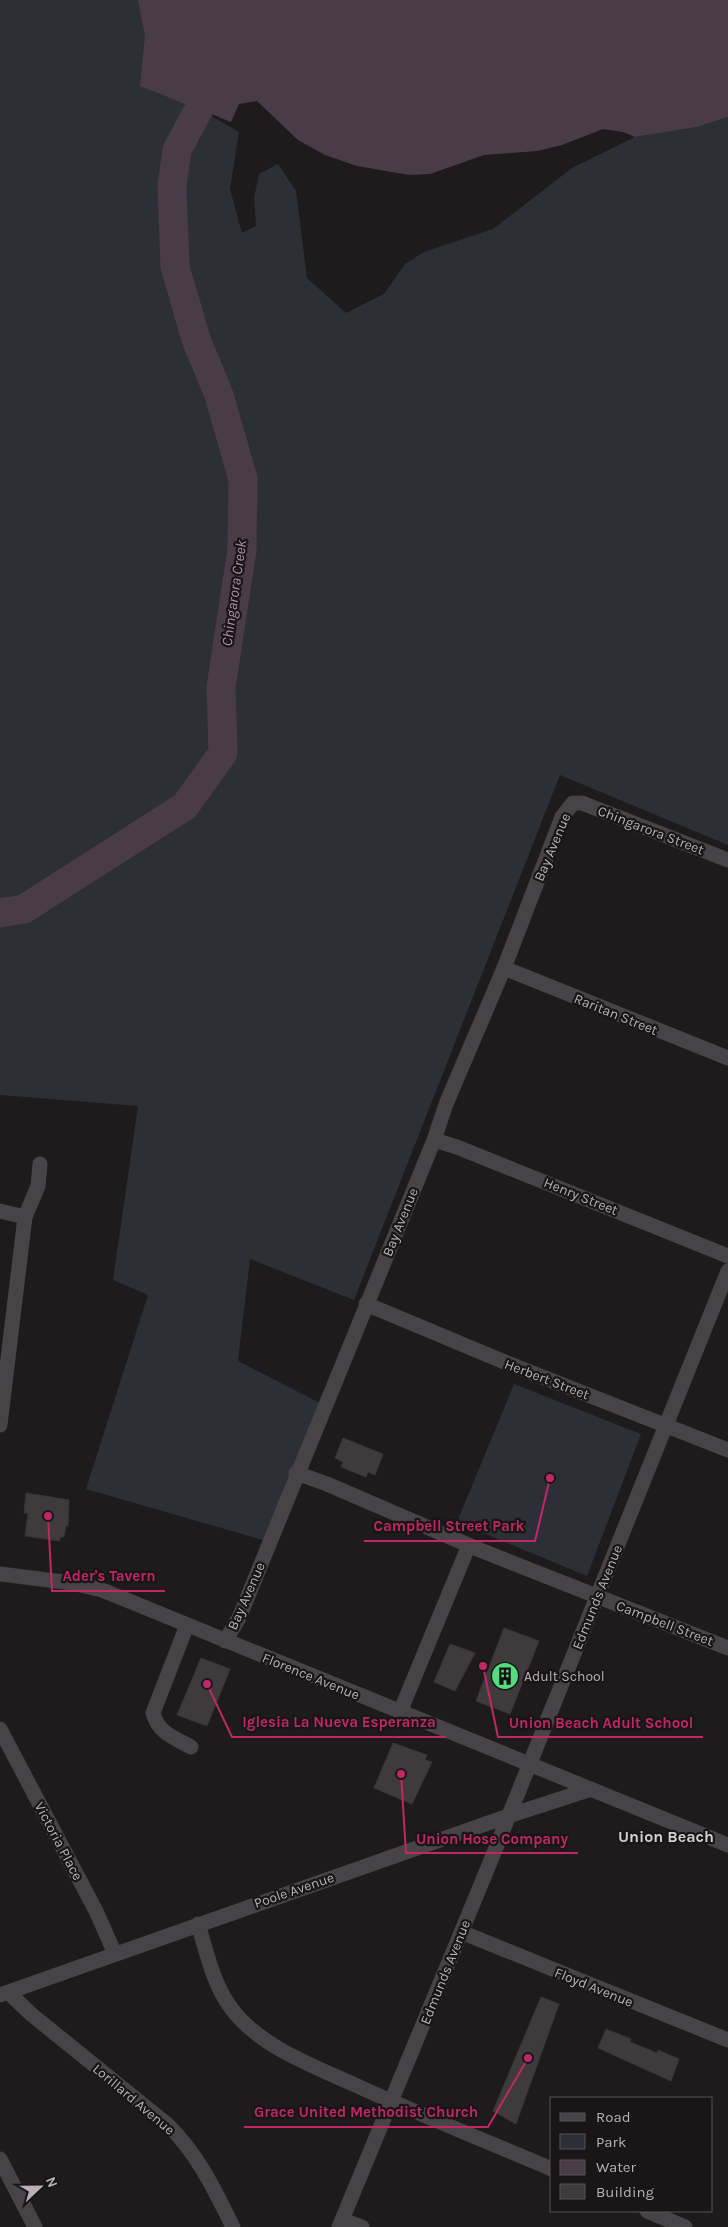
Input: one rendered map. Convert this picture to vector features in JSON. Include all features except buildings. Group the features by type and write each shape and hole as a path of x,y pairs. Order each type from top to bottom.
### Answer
{"street":[{"name":"Chingarora Street","path":"573,803 582,803 728,860"},
{"name":"Bay Avenue","path":"225,1641 239,1618 296,1473 434,1140 446,1104 504,968 562,817 573,803"},
{"name":"Raritan Street","path":"504,968 728,1058"},
{"name":"Henry Street","path":"434,1140 512,1169 728,1256"},
{"path":"0,1425 2,1390 25,1217 38,1186 40,1164"},
{"path":"0,1211 25,1217"},
{"name":"Edmunds Avenue","path":"341,2223 667,1426 728,1271"},
{"name":"Herbert Street","path":"366,1304 507,1363 728,1450"},
{"name":"Campbell Street","path":"296,1473 327,1484 469,1545 728,1648"},
{"path":"400,1712 469,1545"},
{"name":"Florence Avenue","path":"0,1574 72,1583 102,1590 588,1790 728,1845"},
{"path":"187,1625 153,1713 155,1722 162,1732 191,1747"},
{"name":"Victoria Place","path":"0,1729 96,1911 115,1954"},
{"name":"Poole Avenue","path":"4,1994 198,1924 588,1790"},
{"path":"198,1924 220,1990 232,2009 245,2023 267,2040 299,2059 391,2102 550,2168"},
{"name":"Floyd Avenue","path":"461,1932 728,2040"},
{"name":"Lorillard Avenue","path":"4,1994 168,2125 186,2143 203,2168 233,2227"},
{"path":"0,2159 35,2227"},
{"path":"649,2212 684,2227"},
{"path":"341,2223 362,2227"}],"green space":[{"path":"0,0 149,0 149,80 239,132 230,189 242,233 256,226 254,198 259,174 278,164 296,191 307,278 346,313 384,294 405,264 424,252 493,229 572,168 635,137 697,127 728,117 728,845 560,775 354,1300 250,1259 238,1361 324,1405 270,1542 86,1489 148,1295 113,1280 138,1106 0,1095"},
{"path":"514,1384 641,1434 587,1576 457,1522"}],"water":[{"path":"138,0 728,0 728,117 697,127 635,137 623,132 603,129 562,145 537,151 484,155 430,174 409,175 357,166 325,155 298,140 257,101 239,104 231,122 140,86 145,36"}],"waterway":[{"name":"Chingarora Creek","path":"0,913 24,909 185,806 223,753 221,687 242,550 243,479 219,395 197,342 175,267 172,185 177,150 199,109"}],"place":[{"name":"Campbell Street Park","path":"550,1478"},
{"name":"Ader's Tavern","path":"48,1516"},
{"name":"Union Beach Adult School","path":"483,1666"},
{"name":"Adult School","path":"505,1676"},
{"name":"Iglesia La Nueva Esperanza","path":"207,1684"},
{"name":"Union Hose Company","path":"401,1774"},
{"name":"Grace United Methodist Church","path":"528,2058"}],"district":[{"name":"Union Beach","path":"666,1836"}]}
